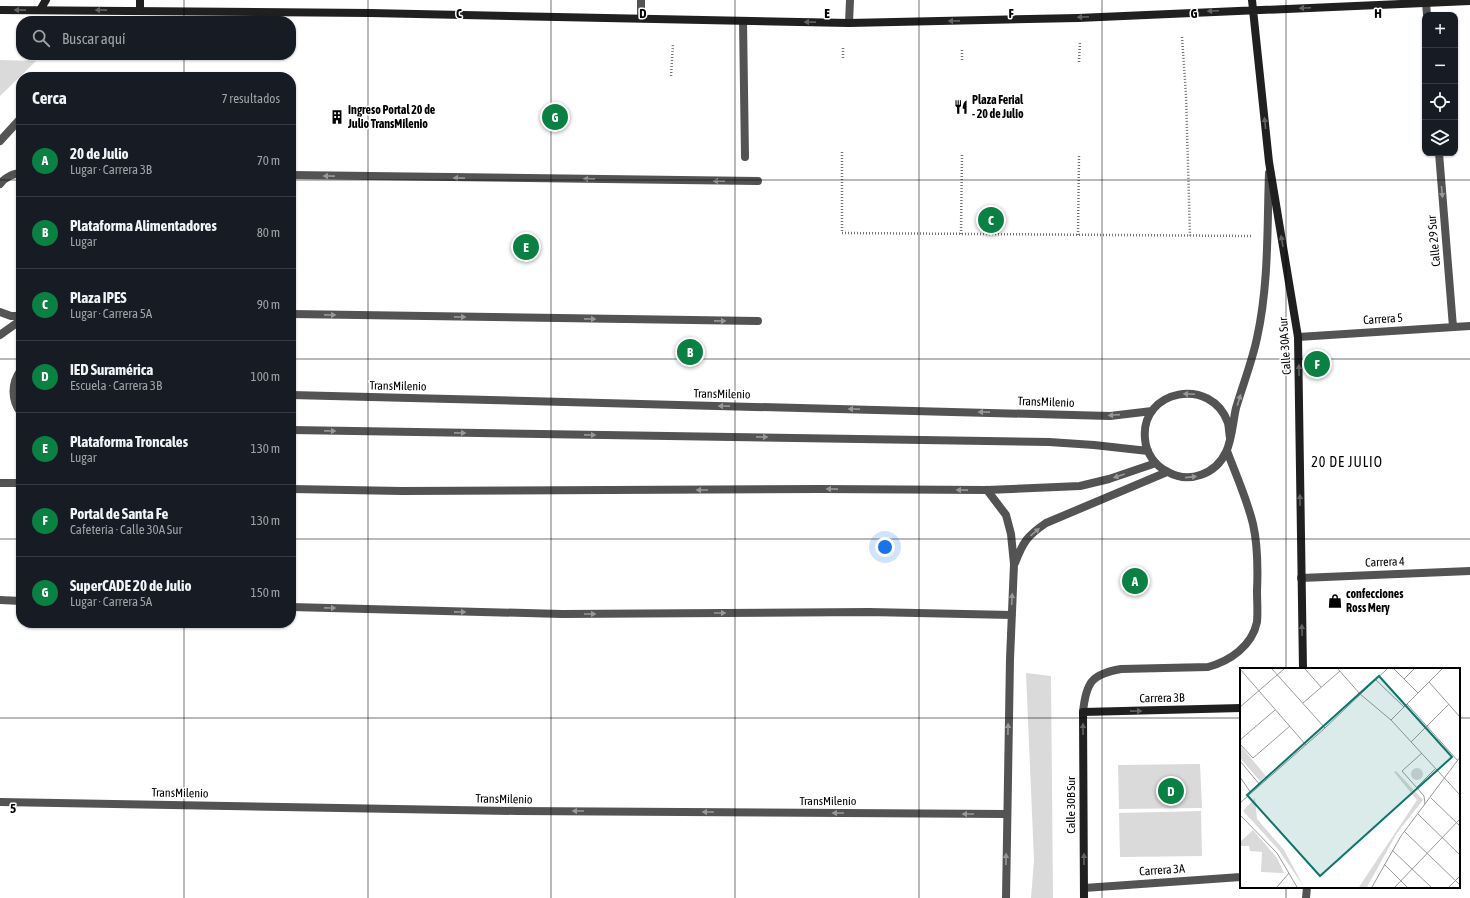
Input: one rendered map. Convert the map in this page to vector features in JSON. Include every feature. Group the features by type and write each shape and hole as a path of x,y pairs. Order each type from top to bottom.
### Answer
{"main road":[{"path":"40,10 46,0"},
{"path":"140,0 140,11"},
{"name":"Calle 30A Sur","path":"1252,0 1269,162 1298,337 1303,668"},
{"path":"0,10 378,13 849,23 1078,18 1252,9 1470,1"},
{"name":"Carrera 3B","path":"1083,712 1240,708"},
{"name":"Calle 30B Sur","path":"1083,712 1084,898"}],"street":[{"path":"641,0 641,18"},
{"path":"849,23 850,0"},
{"path":"1426,3 1427,12"},
{"path":"743,21 745,157"},
{"path":"0,141 16,123"},
{"name":"Calle 29 Sur","path":"1438,156 1453,327"},
{"name":"TransMilenio","path":"1230,438 1228,424 1222,411 1212,401 1200,395 1186,393 1172,395 1152,410 1146,425 1145,438 1148,451 1156,463 1166,472 1183,477 1194,477 1208,472 1219,464 1227,452 1230,438 1236,407 1257,339 1264,294 1269,162"},
{"path":"0,184 3,180 16,174"},
{"path":"296,176 758,181"},
{"path":"0,312 11,316 16,316"},
{"path":"296,314 758,321"},
{"path":"0,335 16,324"},
{"name":"Carrera 5","path":"1298,337 1470,326"},
{"path":"16,379 13,385 14,399 16,403"},
{"name":"TransMilenio","path":"296,395 1110,416 1152,410"},
{"path":"296,430 1041,442 1094,445 1148,451"},
{"path":"1083,712 1087,687 1091,680 1097,675 1120,669 1208,667 1220,664 1242,649 1251,635 1257,622 1258,561 1256,542 1253,524 1247,505 1227,452"},
{"path":"296,489 402,491 819,489 987,490 1080,486 1109,479 1156,463"},
{"path":"1014,564 1022,544 1033,532 1046,523 1166,472"},
{"path":"0,483 16,483"},
{"path":"987,490 1006,515 1011,534 1014,564 1010,660 1006,898"},
{"name":"Carrera 4","path":"1301,578 1470,571"},
{"path":"0,600 16,601"},
{"path":"296,607 562,614 869,612 1012,615"},
{"name":"TransMilenio","path":"0,802 525,811 1007,814"},
{"name":"Carrera 3A","path":"1084,888 1240,877"},
{"path":"1306,898 1307,888"}],"path":[{"path":"1182,37 1186,95 1190,236"},
{"path":"1079,62 1080,41"},
{"path":"671,76 673,44"},
{"path":"842,58 843,47"},
{"path":"962,48 962,60"},
{"path":"842,152 842,234 1267,236"},
{"path":"961,234 962,154"},
{"path":"1078,156 1078,235"}],"shaded area":[{"path":"0,60 36,61 25,72 16,72 16,80 0,96"},
{"path":"1026,673 1051,676 1053,898 1031,898 1034,860"},
{"path":"1200,764 1202,808 1119,809 1118,765"},
{"path":"1201,811 1202,856 1120,857 1119,813"}],"place":[{"name":"Plaza Ferial - 20 de Julio","path":"961,107"},
{"name":"Ingreso Portal 20 de Julio TransMilenio","path":"337,117"},
{"name":"SuperCADE 20 de Julio","path":"555,117"},
{"name":"Plaza IPES","path":"991,220"},
{"name":"Plataforma Troncales","path":"526,247"},
{"name":"Plataforma Alimentadores","path":"690,352"},
{"name":"Portal de Santa Fe","path":"1317,364"},
{"name":"20 de Julio","path":"1135,581"},
{"name":"confecciones Ross Mery","path":"1335,601"},
{"name":"IED Suramérica","path":"1171,791"}],"district":[{"name":"20 DE JULIO","path":"1347,462"}]}
